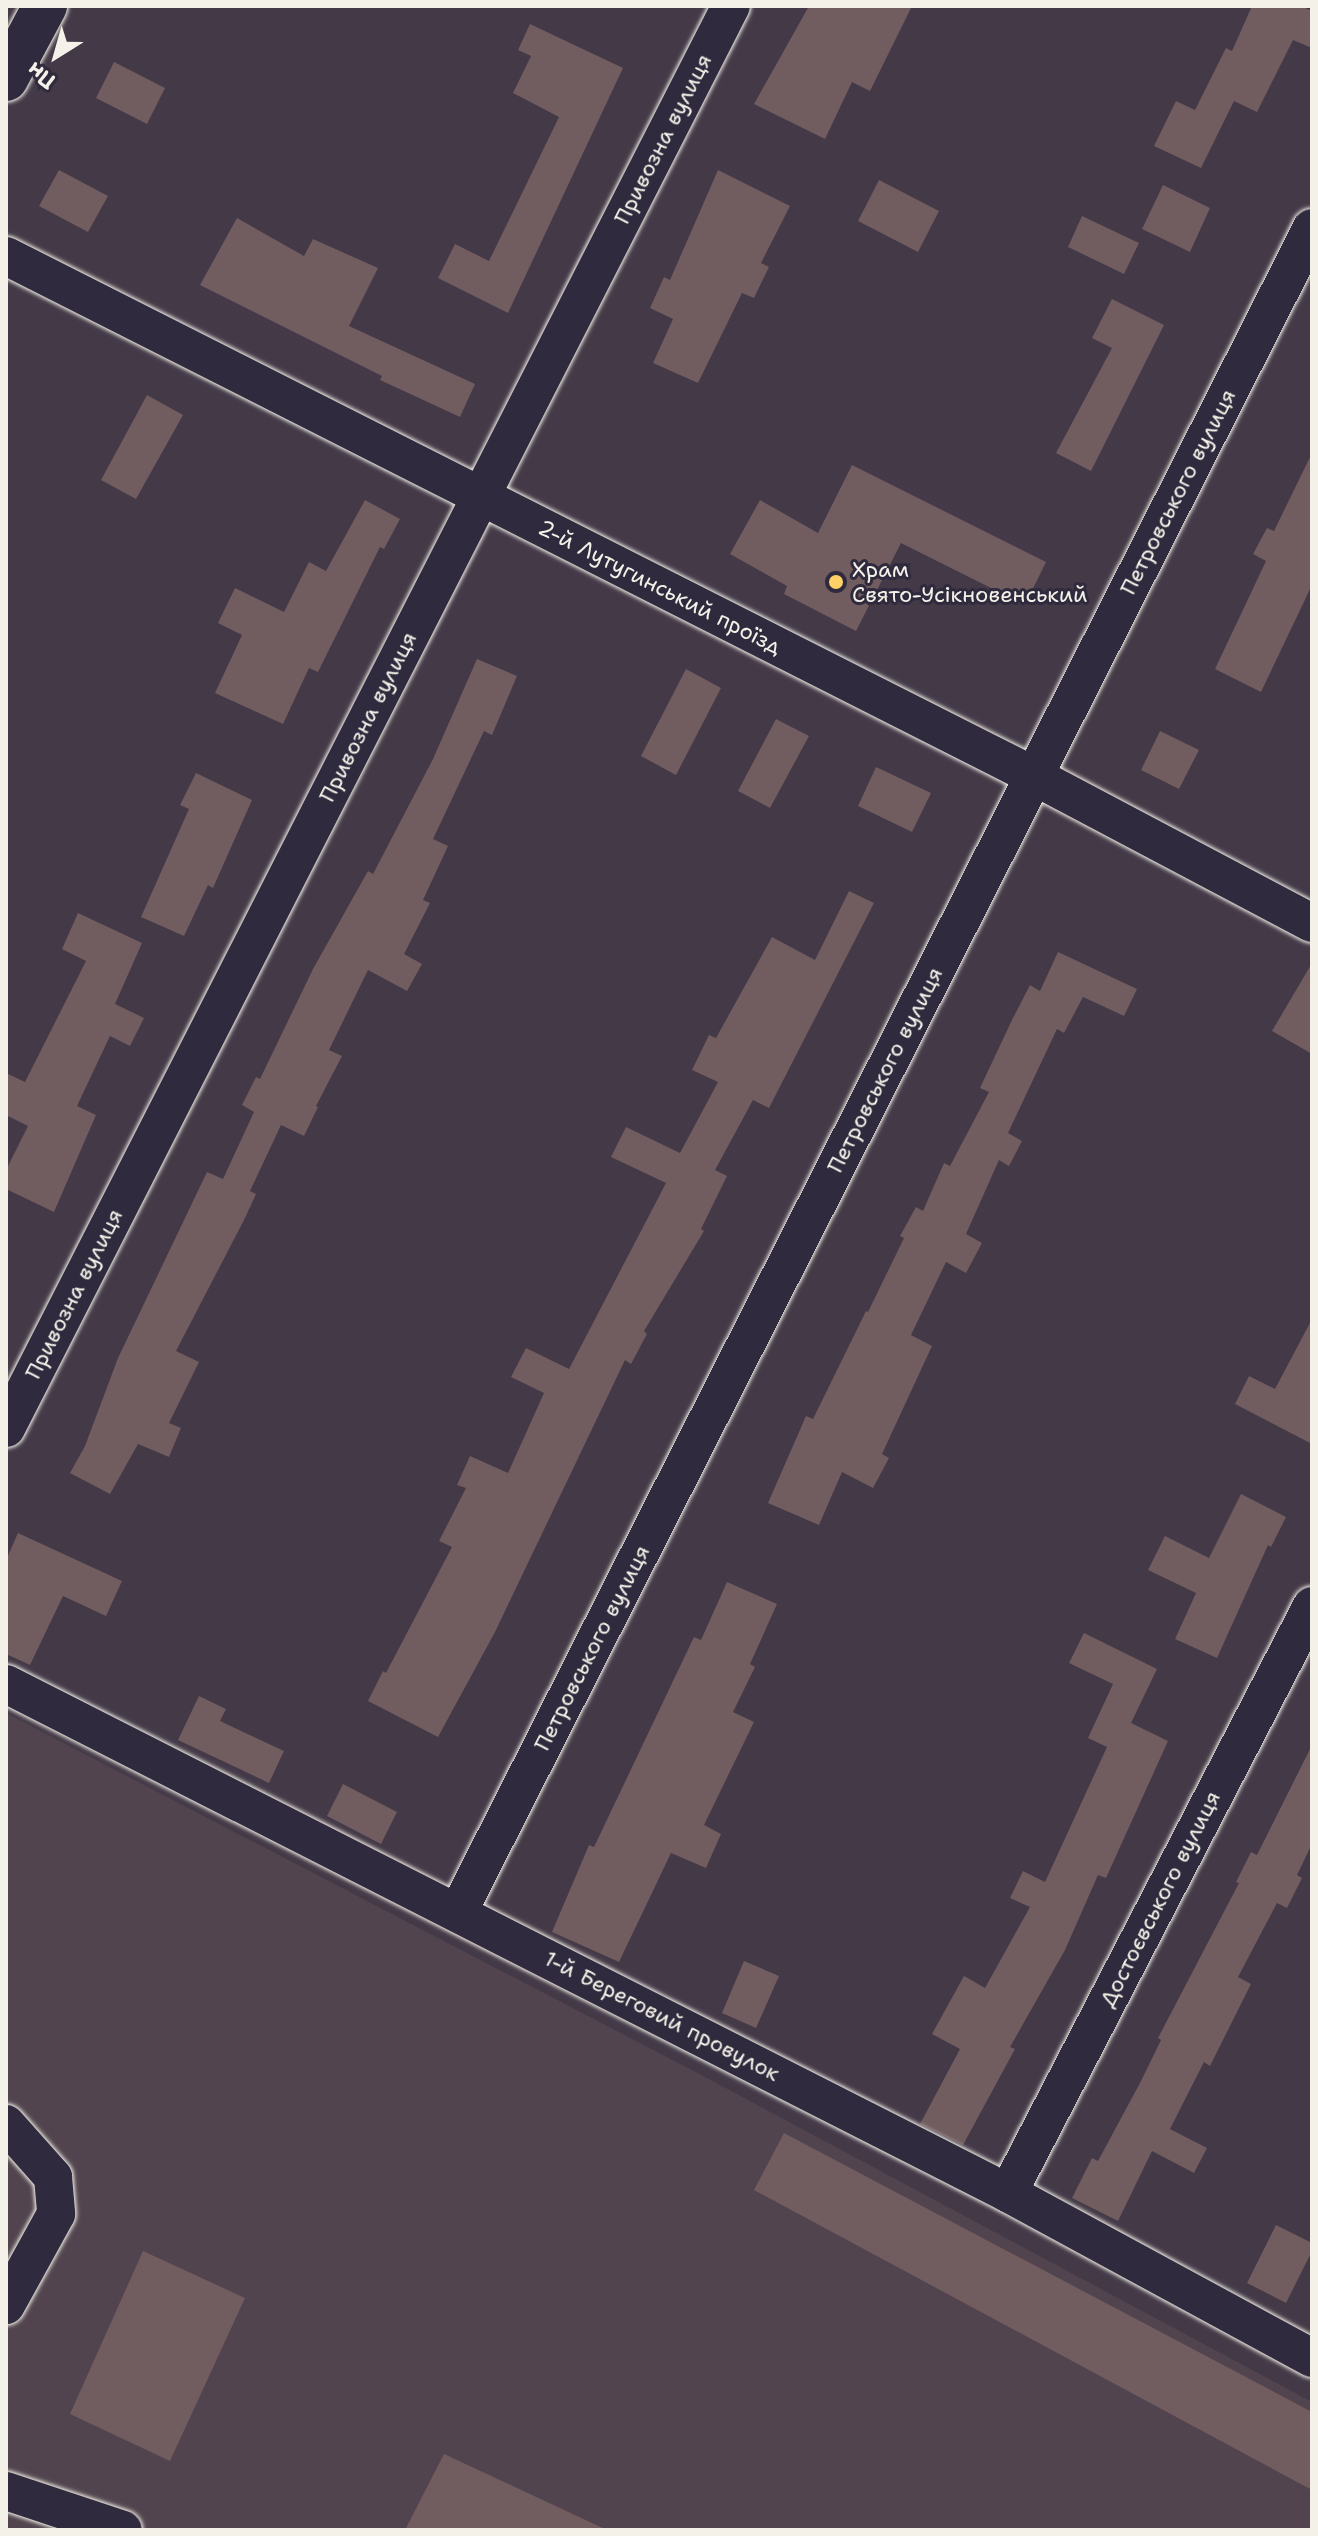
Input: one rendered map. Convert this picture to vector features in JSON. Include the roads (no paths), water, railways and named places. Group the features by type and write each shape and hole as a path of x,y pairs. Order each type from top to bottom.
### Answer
{"main road":[{"path":"6,79 45,6"}],"street":[{"name":"Привозна вулиця","path":"6,1428 731,6"},
{"name":"Петровського вулиця","path":"458,1912 1312,228"},
{"name":"2-й Лутугинський проїзд","path":"6,256 1034,776 1312,923"},
{"name":"Достоєвського вулиця","path":"1008,2193 1312,1606"},
{"name":"1-й Береговий провулок","path":"6,1684 1008,2193 1312,2358"},
{"path":"6,2124 53,2177 56,2214 6,2305"},
{"path":"6,2491 123,2530"}],"place":[{"name":"Храм Свято-Усікновенський","path":"836,582"}]}
